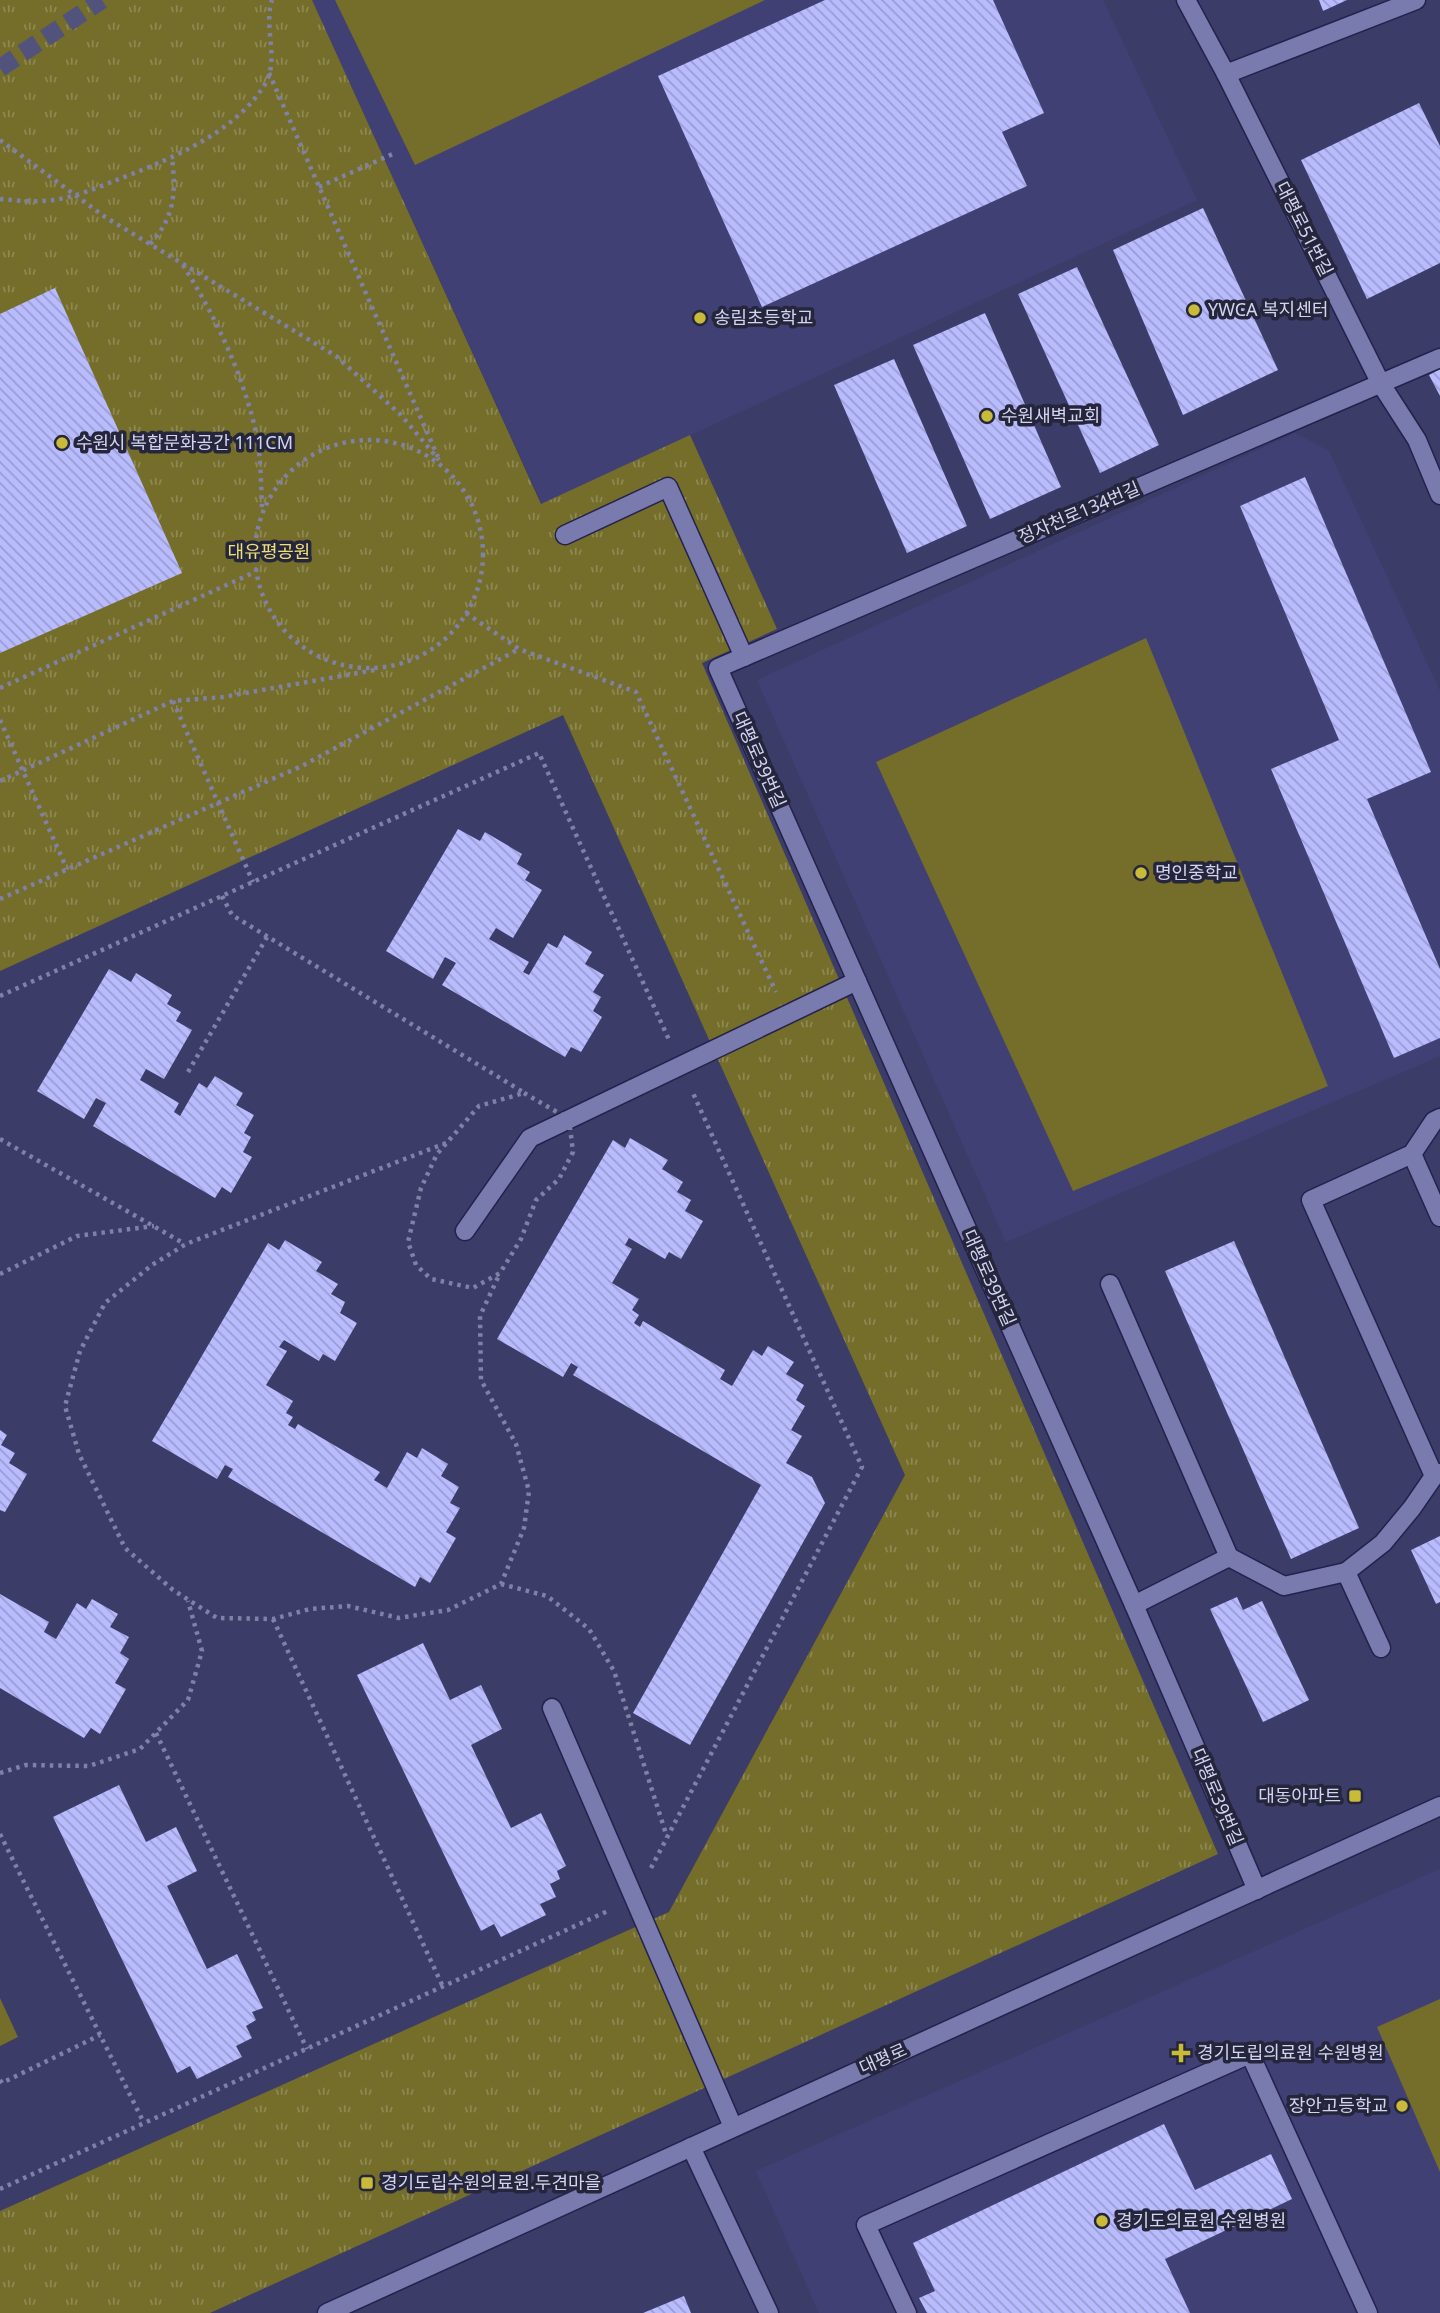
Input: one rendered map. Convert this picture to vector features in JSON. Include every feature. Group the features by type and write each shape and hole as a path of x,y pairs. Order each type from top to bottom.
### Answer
{"street":[{"name":"대평로51번길","path":"1186,0 1226,74 1381,384 1417,440 1440,495"},
{"path":"1226,74 1416,0"},
{"name":"정자천로134번길","path":"718,668 1440,358"},
{"path":"565,534 668,487 744,656"},
{"name":"대평로39번길","path":"718,668 1134,1605 1257,1890"},
{"path":"465,1231 530,1138 857,981"},
{"path":"1110,1284 1229,1556 1284,1586 1346,1572 1382,1544 1437,1474 1311,1200 1412,1154 1434,1121 1440,1118"},
{"path":"1412,1154 1440,1217"},
{"path":"1134,1605 1229,1556"},
{"path":"1346,1572 1381,1648"},
{"path":"552,1709 733,2127"},
{"name":"대평로","path":"327,2313 1440,1806"},
{"path":"907,2313 866,2225 1250,2054 1368,2313"},
{"path":"691,2147 769,2313"}],"path":[{"path":"0,199 44,201 74,195 172,157 206,139 242,112 265,84 271,62 272,0"},
{"path":"270,73 442,464"},
{"path":"0,140 105,217 336,356 401,415 468,494 481,528 483,565 474,600 466,613 454,631 426,654 392,667 223,697 173,701 0,781"},
{"path":"319,187 395,153"},
{"path":"150,244 162,231 172,210 175,181 172,157"},
{"path":"183,265 208,304 240,376 256,431 262,514"},
{"path":"392,667 355,668 320,659 290,638 267,610 255,572 255,532 269,495 295,465 329,445 368,438 407,444 442,464"},
{"path":"0,688 255,572"},
{"path":"466,613 519,649 636,692 786,1015"},
{"path":"0,899 302,766 519,649"},
{"path":"173,701 253,882"},
{"path":"0,720 67,870"},
{"path":"0,996 539,752 862,1467 634,1900 0,2189"},
{"path":"222,896 232,915 524,1093"},
{"path":"188,1072 267,937"},
{"path":"0,1139 186,1244"},
{"path":"446,1143 186,1244 152,1265 105,1303 80,1351 65,1406 79,1454 125,1548 173,1590 216,1618 273,1619 310,1609 348,1606 399,1618 447,1611 501,1584 524,1528 529,1491 516,1444 481,1380 480,1316 500,1273"},
{"path":"0,1274 77,1236 154,1226"},
{"path":"501,1584 547,1596 589,1629 614,1671 667,1838"},
{"path":"0,1773 26,1765 89,1766 140,1749 188,1700 202,1651 188,1600"},
{"path":"273,1619 443,1987"},
{"path":"156,1733 307,2049"},
{"path":"0,1834 144,2123"},
{"path":"0,2080 2,2084 100,2035"}],"shaded area":[{"name":"송림초등학교","path":"312,0 1103,0 1197,200 542,504"},
{"name":"명인중학교","path":"1295,433 1329,451 1440,691 1440,1056 1006,1242 757,680"},
{"name":"경기도립의료원 수원병원","path":"1440,1869 1440,2313 819,2313 756,2171"}],"green space":[{"name":"대유평공원","path":"0,0 312,0 541,504 690,435 777,629 702,663 1218,1854 210,2313 0,2313 0,2211 669,1912 905,1475 563,715 0,971"},
{"path":"335,0 765,0 415,165"},
{"path":"1146,638 1328,1086 1073,1191 876,762"},
{"path":"0,1998 18,2037 0,2046"},
{"path":"1440,1999 1440,2172 1377,2027"}],"building":[{"name":"송림초등학교","path":"825,0 993,0 1044,113 1002,132 1027,186 762,307 658,76"},
{"path":"1319,0 1347,0 1323,11"},
{"path":"1419,103 1440,146 1440,263 1367,299 1301,160"},
{"name":"YWCA 복지센터","path":"1203,208 1278,370 1183,415 1113,250"},
{"path":"1077,267 1159,445 1100,473 1018,294"},
{"name":"수원시 복합문화공간 111CM","path":"55,288 182,573 0,653 0,314"},
{"name":"수원새벽교회","path":"985,313 1061,487 990,519 913,345"},
{"path":"894,359 967,526 907,553 834,385"},
{"path":"1440,369 1440,396 1429,375"},
{"path":"1305,477 1431,772 1367,799 1440,969 1440,1038 1394,1058 1271,769 1339,740 1240,506"},
{"path":"458,829 480,841 485,832 522,854 517,864 530,872 525,880 542,890 513,938 496,928 489,939 529,962 523,972 529,975 548,943 557,948 564,935 592,952 585,964 604,975 593,992 601,997 593,1011 602,1017 581,1052 571,1047 565,1057 442,985 456,963 445,957 433,979 386,951"},
{"path":"109,969 131,982 136,973 172,995 167,1004 181,1012 176,1021 192,1030 164,1079 146,1069 140,1080 179,1103 174,1112 180,1116 199,1083 207,1088 215,1076 243,1093 236,1105 254,1115 244,1133 251,1137 243,1152 252,1157 231,1193 222,1187 215,1198 93,1126 106,1103 96,1098 84,1119 37,1091"},
{"path":"630,1138 668,1160 662,1169 683,1182 677,1192 691,1200 685,1211 703,1221 681,1259 669,1252 665,1259 629,1238 625,1245 632,1249 612,1283 639,1299 632,1310 639,1315 634,1323 640,1327 643,1321 725,1370 720,1379 732,1386 753,1350 762,1356 768,1346 794,1362 786,1374 804,1385 796,1400 805,1406 791,1430 802,1436 786,1463 812,1477 825,1503 690,1745 633,1713 761,1485 573,1375 578,1367 571,1363 563,1377 497,1339 613,1140 625,1148"},
{"path":"285,1240 322,1262 316,1271 338,1284 331,1294 345,1302 340,1313 357,1323 335,1361 323,1354 319,1361 284,1340 279,1347 287,1351 266,1385 293,1401 286,1413 293,1417 288,1425 295,1429 298,1424 380,1472 374,1480 387,1488 407,1452 417,1458 422,1448 448,1464 441,1476 459,1487 450,1503 460,1508 446,1532 456,1538 430,1583 420,1577 415,1587 228,1477 233,1469 225,1465 217,1479 152,1441 268,1243 279,1250"},
{"path":"1234,1241 1359,1528 1291,1559 1165,1271"},
{"path":"0,1430 7,1435 1,1445 15,1453 9,1463 27,1474 5,1512 0,1510"},
{"path":"1440,1536 1440,1602 1436,1604 1411,1550"},
{"path":"0,1594 49,1622 44,1632 56,1639 77,1603 86,1609 92,1599 118,1614 110,1627 129,1637 120,1653 129,1659 115,1683 126,1689 100,1734 91,1728 84,1738 0,1688"},
{"path":"1237,1597 1243,1610 1262,1601 1309,1700 1263,1722 1210,1609"},
{"path":"423,1643 450,1700 481,1685 502,1729 471,1745 511,1828 541,1813 566,1866 557,1871 560,1879 550,1884 556,1897 540,1904 546,1915 501,1937 494,1924 481,1931 357,1675"},
{"path":"119,1785 146,1842 176,1827 197,1871 167,1886 207,1969 237,1954 263,2008 252,2012 256,2020 246,2026 252,2038 236,2046 242,2057 197,2079 190,2066 177,2073 53,1817"},
{"name":"경기도의료원 수원병원","path":"1164,2124 1195,2190 1271,2154 1292,2199 1165,2259 1190,2313 927,2313 919,2298 935,2291 913,2243"},
{"path":"684,2296 691,2313 643,2313"}],"tunnel":[{"path":"0,68 102,0"}],"place":[{"name":"YWCA 복지센터","path":"1194,310"},
{"name":"송림초등학교","path":"700,318"},
{"name":"수원새벽교회","path":"987,416"},
{"name":"수원시 복합문화공간 111CM","path":"62,443"},
{"name":"명인중학교","path":"1141,873"},
{"name":"대동아파트","path":"1355,1796"},
{"name":"경기도립의료원 수원병원","path":"1181,2053"},
{"name":"장안고등학교","path":"1402,2106"},
{"name":"경기도립수원의료원.두견마을","path":"367,2183"},
{"name":"경기도의료원 수원병원","path":"1102,2221"}]}
